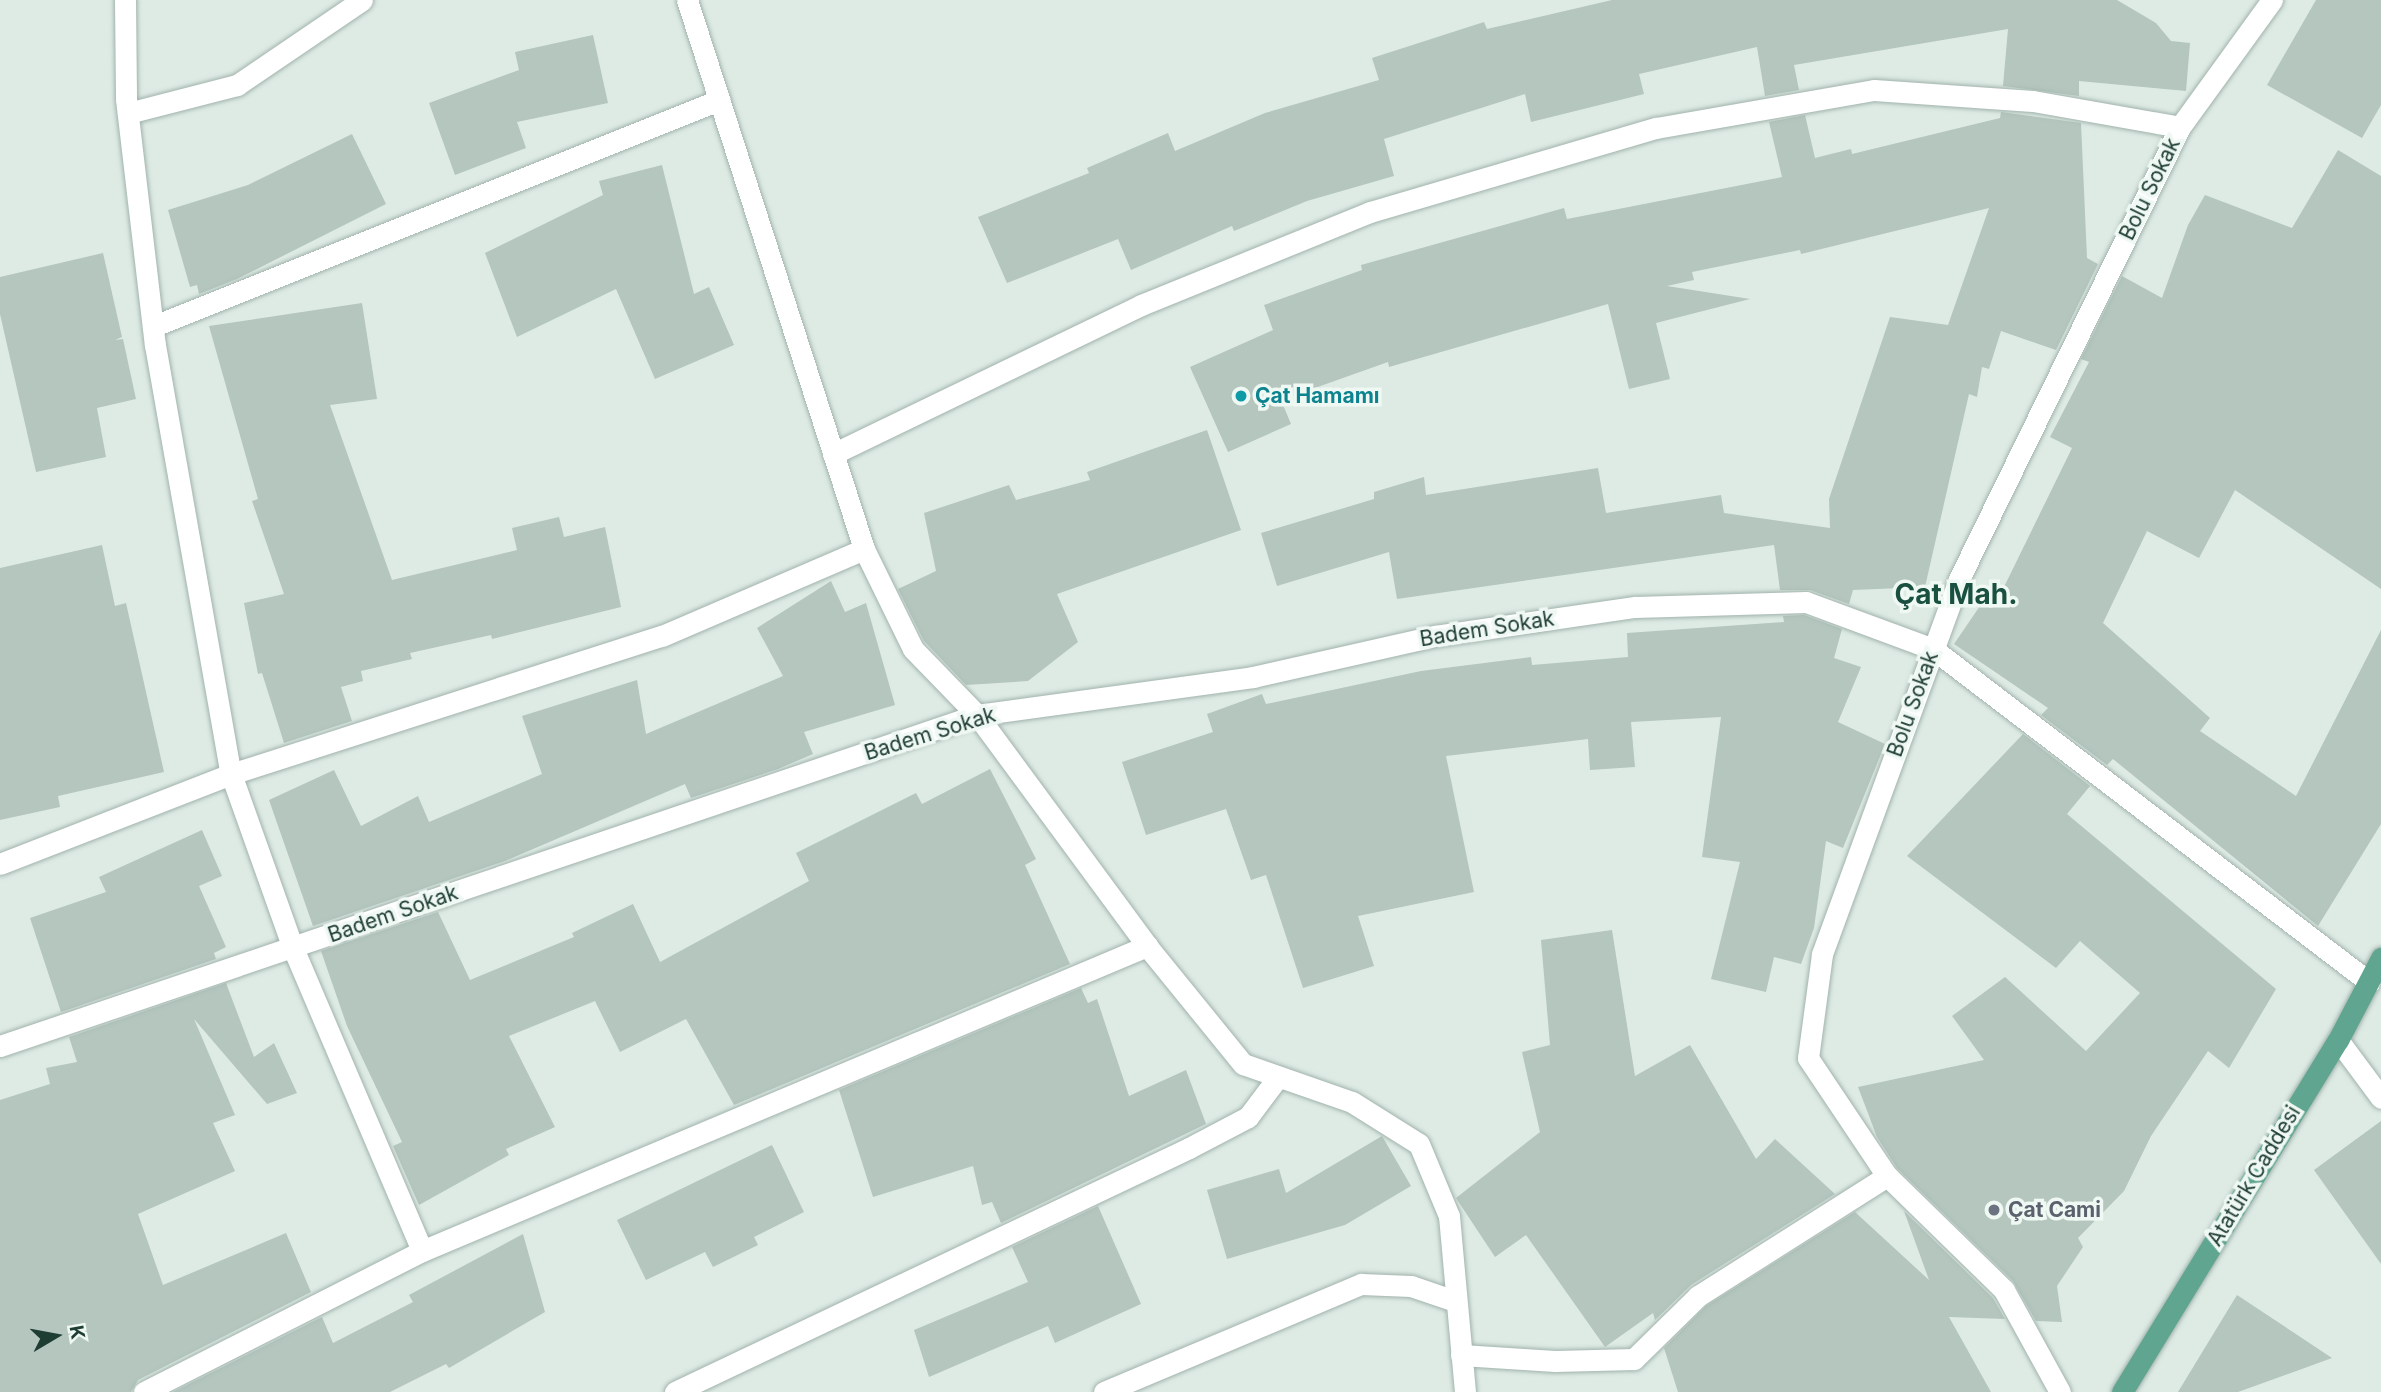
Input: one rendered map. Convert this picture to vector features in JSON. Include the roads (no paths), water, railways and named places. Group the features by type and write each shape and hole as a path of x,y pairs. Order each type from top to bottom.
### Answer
{"main road":[{"name":"Atatürk Caddesi","path":"2122,1392 2338,1040 2381,958"}],"street":[{"path":"125,0 128,113 154,326 231,774 293,948 422,1251"},
{"path":"128,113 237,85 362,0"},
{"path":"687,0 864,549 913,649 976,715 1147,946 1242,1064 1352,1102 1419,1144 1449,1216 1465,1392"},
{"name":"Bolu Sokak","path":"2060,1392 2004,1290 1887,1176 1808,1058 1822,954 1959,579 2180,127 2272,0"},
{"path":"833,454 1142,306 1370,212 1656,128 1874,90 2033,101 2180,127"},
{"path":"154,326 719,100"},
{"path":"0,864 231,774 663,636 864,549"},
{"name":"Badem Sokak","path":"0,1046 976,715 1253,677 1435,636 1634,607 1806,603 1933,649 2369,982"},
{"path":"144,1392 422,1251 1147,946"},
{"path":"2338,1040 2381,1098"},
{"path":"675,1392 1189,1148 1248,1116 1278,1077"},
{"path":"1461,1355 1555,1361 1634,1359 1698,1296 1887,1176"},
{"path":"1104,1392 1361,1284 1411,1286 1455,1301"}],"place":[{"name":"Çat Hamamı","path":"1241,396"},
{"name":"Çat Cami","path":"1994,1210"}],"district":[{"name":"Çat Mah.","path":"1956,594"}]}
